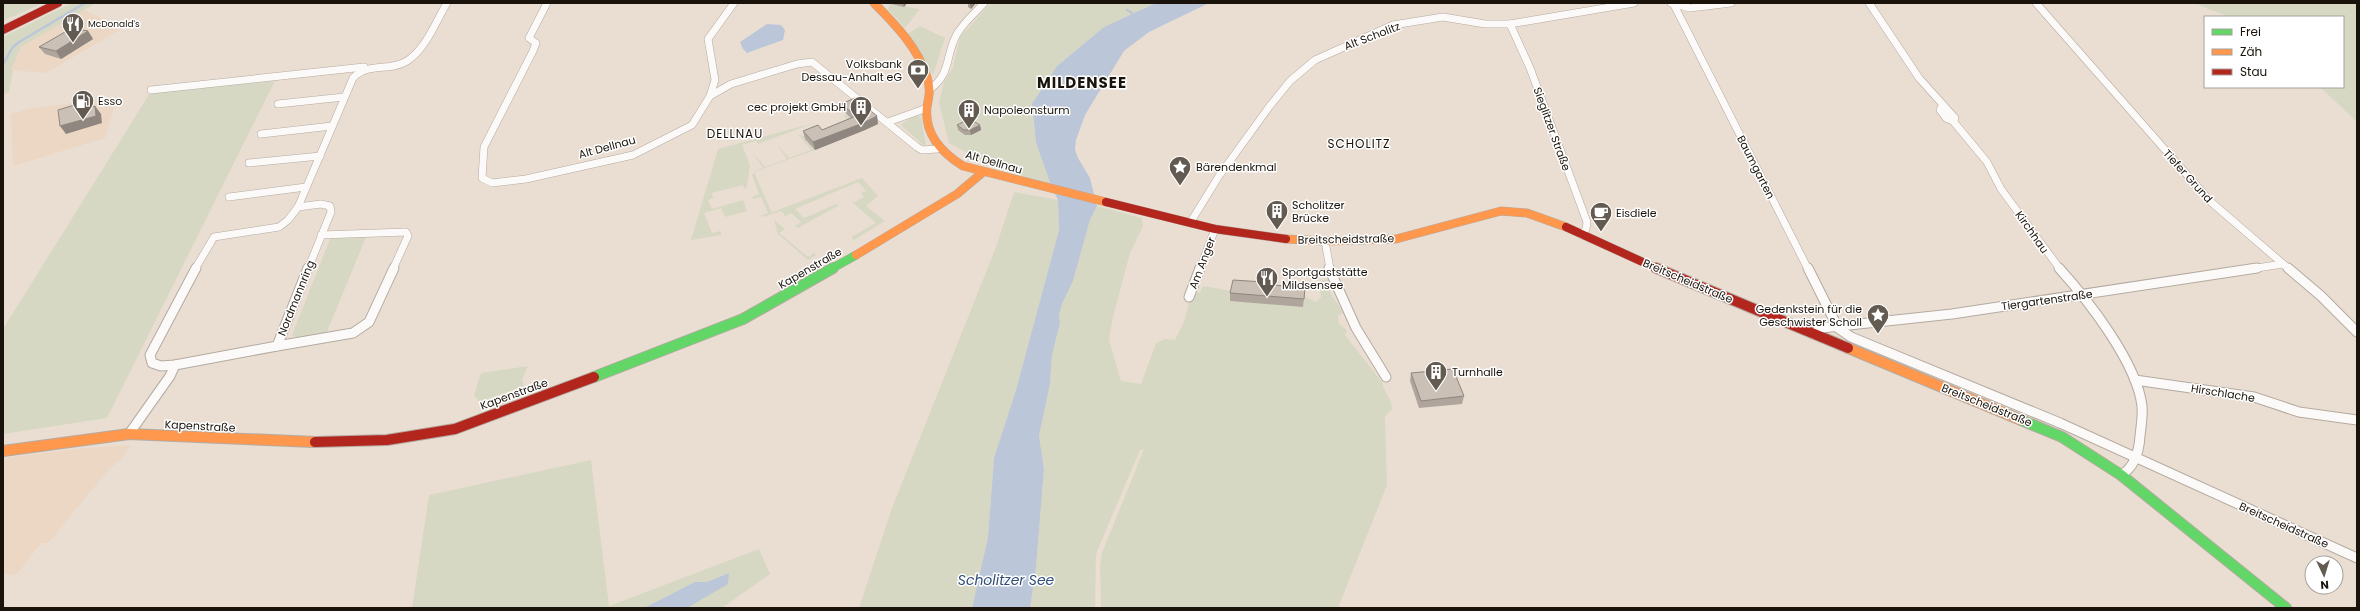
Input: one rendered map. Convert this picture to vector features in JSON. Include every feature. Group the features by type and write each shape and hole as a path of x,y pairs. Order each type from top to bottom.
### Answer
{"street":[{"path":"3,30 58,3"},
{"name":"Nordmannring","path":"298,207 321,204 330,206 330,212 277,346 175,365 161,366 152,363 150,355 207,246 214,238 283,226 298,207 355,74 369,68 404,62 411,58 447,3"},
{"name":"Alt Dellnau","path":"547,3 529,38 536,43 533,52 484,146 482,178 486,181 492,183 526,179 633,155 692,125 710,96 731,84 797,64 812,62 917,147 922,150 937,149"},
{"path":"710,96 715,80 708,39 734,3"},
{"path":"874,3 902,37 922,69 930,89 939,84 950,63 954,39 984,3"},
{"name":"Alt Scholitz","path":"1190,223 1219,176 1269,106 1290,81 1315,60 1393,25 1443,17 1485,24 1510,24 1634,3"},
{"path":"1672,4 1690,8 1731,3"},
{"name":"Kirchhau","path":"1869,3 1908,62 1936,95 1942,106 1940,110 1946,118 1953,121 1987,162 2001,189 2048,255 2081,295 2121,351 2135,380 2142,406 2136,458"},
{"name":"Tiefer Grund","path":"2036,3 2211,202 2321,296 2357,332"},
{"name":"Baumgarten","path":"1672,4 1838,328"},
{"name":"Sieglitzer Straße","path":"1510,24 1530,68 1586,222 1586,229 1582,235"},
{"path":"151,90 369,68"},
{"path":"715,80 731,84"},
{"name":"Alt Dellnau","path":"930,89 927,108 928,130 937,149 949,159 963,166 982,173 1025,183"},
{"path":"278,104 344,97"},
{"path":"888,122 927,108"},
{"path":"261,134 332,126"},
{"path":"249,163 320,156"},
{"name":"Kapenstraße","path":"3,451 129,434 329,443 387,440 455,429 681,345 743,319 826,273 944,202 966,187 982,173"},
{"name":"Breitscheidstraße","path":"1025,183 1248,236 1324,241 1396,239 1494,212 1509,210 1539,215 1582,235 1813,334 2062,437 2120,475 2286,608"},
{"path":"230,197 306,188"},
{"name":"Am Anger","path":"1189,297 1215,229"},
{"path":"277,346 353,333 363,328 369,322 408,240 406,232 399,231 321,235"},
{"path":"1324,241 1327,261 1356,328 1386,377"},
{"name":"Tiergartenstraße","path":"1813,334 1821,328 1838,328 2081,295 2283,264"},
{"name":"Breitscheidstraße","path":"1838,328 1851,337 2060,423 2357,558"},
{"path":"129,434 170,376 175,365"},
{"name":"Hirschlache","path":"2135,380 2254,397 2298,412 2357,420"},
{"path":"2120,475 2130,470 2136,458"}],"shaded area":[{"path":"84,10 108,21 128,25 46,73 11,70 21,47"},
{"path":"117,98 105,138 13,166 11,114 33,108"},
{"path":"132,445 121,459 110,468 48,543 41,543 16,575 3,574 3,458 87,448"}],"green space":[{"path":"43,3 3,21 3,4"},
{"path":"72,3 96,3 21,47 11,70 13,70 9,92 3,95 3,37"},
{"path":"1156,3 1104,27 1057,66 1032,110 1036,143 1052,188 984,162 949,143 939,103 944,82 953,67 960,37 990,4"},
{"path":"2194,3 2357,3 2357,122 2321,88 2344,88 2344,16 2226,16"},
{"path":"890,4 920,9 905,28 888,9"},
{"path":"920,26 945,38 933,75 906,35"},
{"path":"275,81 107,418 3,434 3,329 150,93"},
{"path":"847,115 858,124 824,137 820,133 805,139 815,150 754,172 763,168 752,152 765,167 787,159 776,143 789,158 811,150 798,134 803,136 816,131 813,128 817,127 824,134 832,131 829,127 836,124 839,127 850,123 844,116"},
{"path":"917,116 921,117 926,145 923,145 901,125 910,118"},
{"path":"814,123 758,144 756,141 742,145 750,165 747,187 744,189 743,185 712,193 713,198 708,200 712,209 743,200 747,211 725,217 721,208 704,213 712,233 720,231 722,235 691,240 718,149"},
{"path":"754,172 771,211 773,212 862,178 878,196 866,206 885,221 854,240 851,237 876,223 853,203 864,197 861,193 866,191 858,182 795,209 804,218 836,204 838,206 798,228 795,226 801,222 791,213 784,217 785,215 781,211 763,217 760,216 768,213 761,197 753,199 752,197 759,194 752,175"},
{"path":"1014,192 1058,200 1059,230 1016,390 994,458 988,537 972,608 859,608 892,508 996,247"},
{"path":"1097,206 1142,218 1143,226 1130,253 1113,317 1109,340 1121,381 1141,384 1156,343 1165,339 1175,340 1184,322 1191,295 1200,292 1203,286 1232,291 1304,296 1316,302 1321,297 1320,281 1326,279 1330,281 1329,290 1343,313 1338,316 1339,324 1347,330 1345,335 1382,382 1392,405 1392,409 1385,416 1387,485 1338,608 1101,608 1100,565 1102,553 1144,449 1140,450 1096,554 1095,608 1030,608 1036,568 1044,469 1039,436 1050,384 1052,355 1060,323 1059,315 1062,304 1073,281 1090,220"},
{"path":"774,220 785,229 779,233 808,257 814,253 816,255 808,260 778,234"},
{"path":"367,235 326,334 299,339 292,335 330,239"},
{"path":"528,366 522,380 524,386 479,402 474,395 481,373"},
{"path":"591,460 609,606 759,549 770,574 722,608 412,608 429,495"}],"water":[{"name":"Scholitzer See","path":"1156,3 1209,3 1149,32 1124,51 1085,115 1076,140 1075,150 1090,178 1097,206 1090,220 1073,281 1062,304 1059,315 1060,323 1052,355 1050,384 1039,436 1044,469 1036,568 1030,608 972,608 988,537 994,458 1016,390 1059,230 1058,200 1052,188 1036,143 1032,104 1057,66 1104,27"},
{"path":"767,24 781,25 785,30 783,40 747,53 743,49 740,42"},
{"path":"729,573 728,584 687,608 644,608 695,582 707,582"}],"building":[{"path":"72,28 88,31 56,51 39,47"},
{"path":"855,98 877,116 863,123 813,142 803,131 818,125 822,130 856,116 841,104"},
{"path":"78,104 79,111 95,106 96,116 60,126 58,110"},
{"path":"967,120 973,121 980,125 970,130 964,130 957,125"},
{"path":"1233,280 1264,282 1264,284 1305,288 1304,299 1230,293"},
{"name":"Turnhalle","path":"1453,369 1464,396 1421,401 1411,373"}],"waterway":[{"path":"3,65 12,48 19,42 85,3"},
{"path":"1127,10 1132,13"}],"traffic: fast":[{"path":"594,377 743,319 856,255"},
{"path":"2021,420 2062,437 2121,475 2286,608"}],"traffic: slow":[{"path":"874,3 908,41 921,63 930,87 927,108 928,127 931,135 941,149 963,166 1106,202"},
{"path":"856,255 957,194 982,173"},
{"path":"1286,239 1325,241 1396,239 1501,211 1519,211 1542,217 1566,227"},
{"path":"1848,348 2021,420"},
{"path":"3,451 129,434 315,442"}],"traffic: jam":[{"path":"3,30 58,3"},
{"path":"1106,202 1215,229 1286,239"},
{"path":"1566,227 1637,260 1848,348"},
{"path":"315,442 387,440 455,429 594,377"}],"place":[{"name":"McDonald's","path":"73,44"},
{"name":"Volksbank Dessau-Anhalt eG","path":"918,90"},
{"name":"Esso","path":"83,120"},
{"name":"cec projekt GmbH","path":"861,126"},
{"name":"Napoleonsturm","path":"969,130"},
{"name":"Bärendenkmal","path":"1180,186"},
{"name":"Scholitzer Brücke","path":"1277,230"},
{"name":"Eisdiele","path":"1601,232"},
{"name":"Sportgaststätte Mildsensee","path":"1267,298"},
{"name":"Gedenkstein für die Geschwister Scholl","path":"1878,334"},
{"name":"Turnhalle","path":"1436,392"}],"district":[{"name":"MILDENSEE","path":"1082,83"},
{"name":"DELLNAU","path":"735,134"},
{"name":"SCHOLITZ","path":"1359,144"}]}
